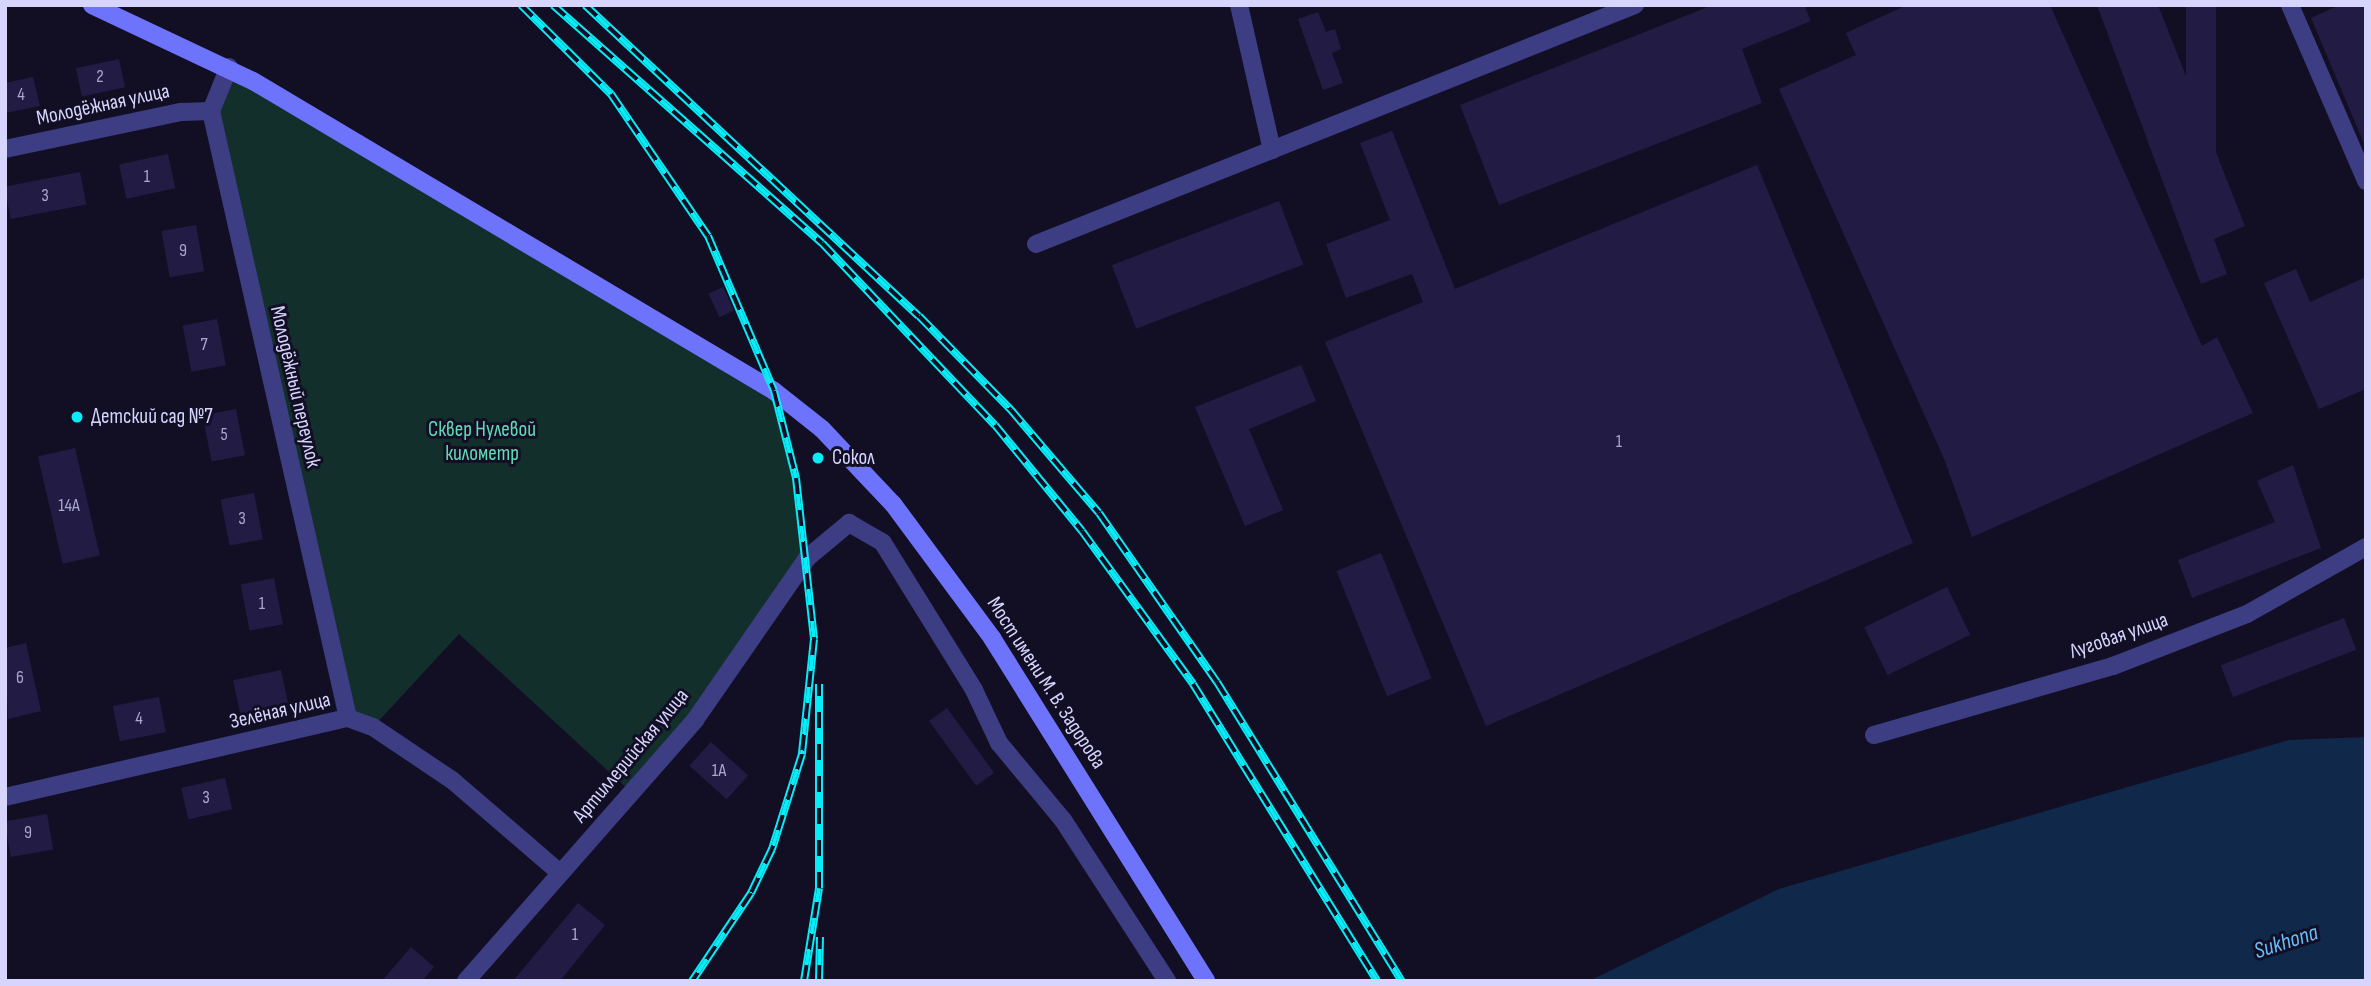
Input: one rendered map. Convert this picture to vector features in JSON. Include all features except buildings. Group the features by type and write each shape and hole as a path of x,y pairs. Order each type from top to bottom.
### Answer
{"main road":[{"name":"Мост имени М. В. Задорова","path":"92,5 229,67 774,391 822,429 893,504 992,638 1206,981"}],"street":[{"path":"1239,5 1272,150"},
{"path":"1036,244 1635,5"},
{"path":"2290,5 2366,181"},
{"path":"211,111 229,67"},
{"name":"Молодёжная улица","path":"5,149 181,111 211,111"},
{"name":"Молодёжный переулок","path":"211,111 348,718"},
{"name":"Артиллерийская улица","path":"466,981 695,720 807,558 849,523 873,533 891,554 974,690 999,743 1063,820 1167,981"},
{"name":"Луговая улица","path":"1874,735 2113,666 2247,614 2366,547"},
{"name":"Зелёная улица","path":"5,797 348,718 373,727 452,780 560,873"}],"green space":[{"name":"Сквер Нулевой километр","path":"229,67 774,391 795,478 807,558 631,792 459,634 373,727 348,718 211,111"}],"water":[{"name":"Sukhona","path":"2366,737 2366,981 1589,981 1779,889 2289,740"}],"railway":[{"path":"521,5 611,94 708,236 774,391 796,478 814,639 802,754 772,849 751,893 692,981"},
{"path":"553,5 822,243 995,425 1082,531 1193,684 1377,981"},
{"path":"585,5 919,316 1011,410 1099,513 1217,682 1402,981"},
{"path":"804,981 819,888 819,684"},
{"path":"819,981 820,937"}],"place":[{"name":"Детский сад №7","path":"77,417"},
{"name":"Сокол","path":"818,458"}]}
